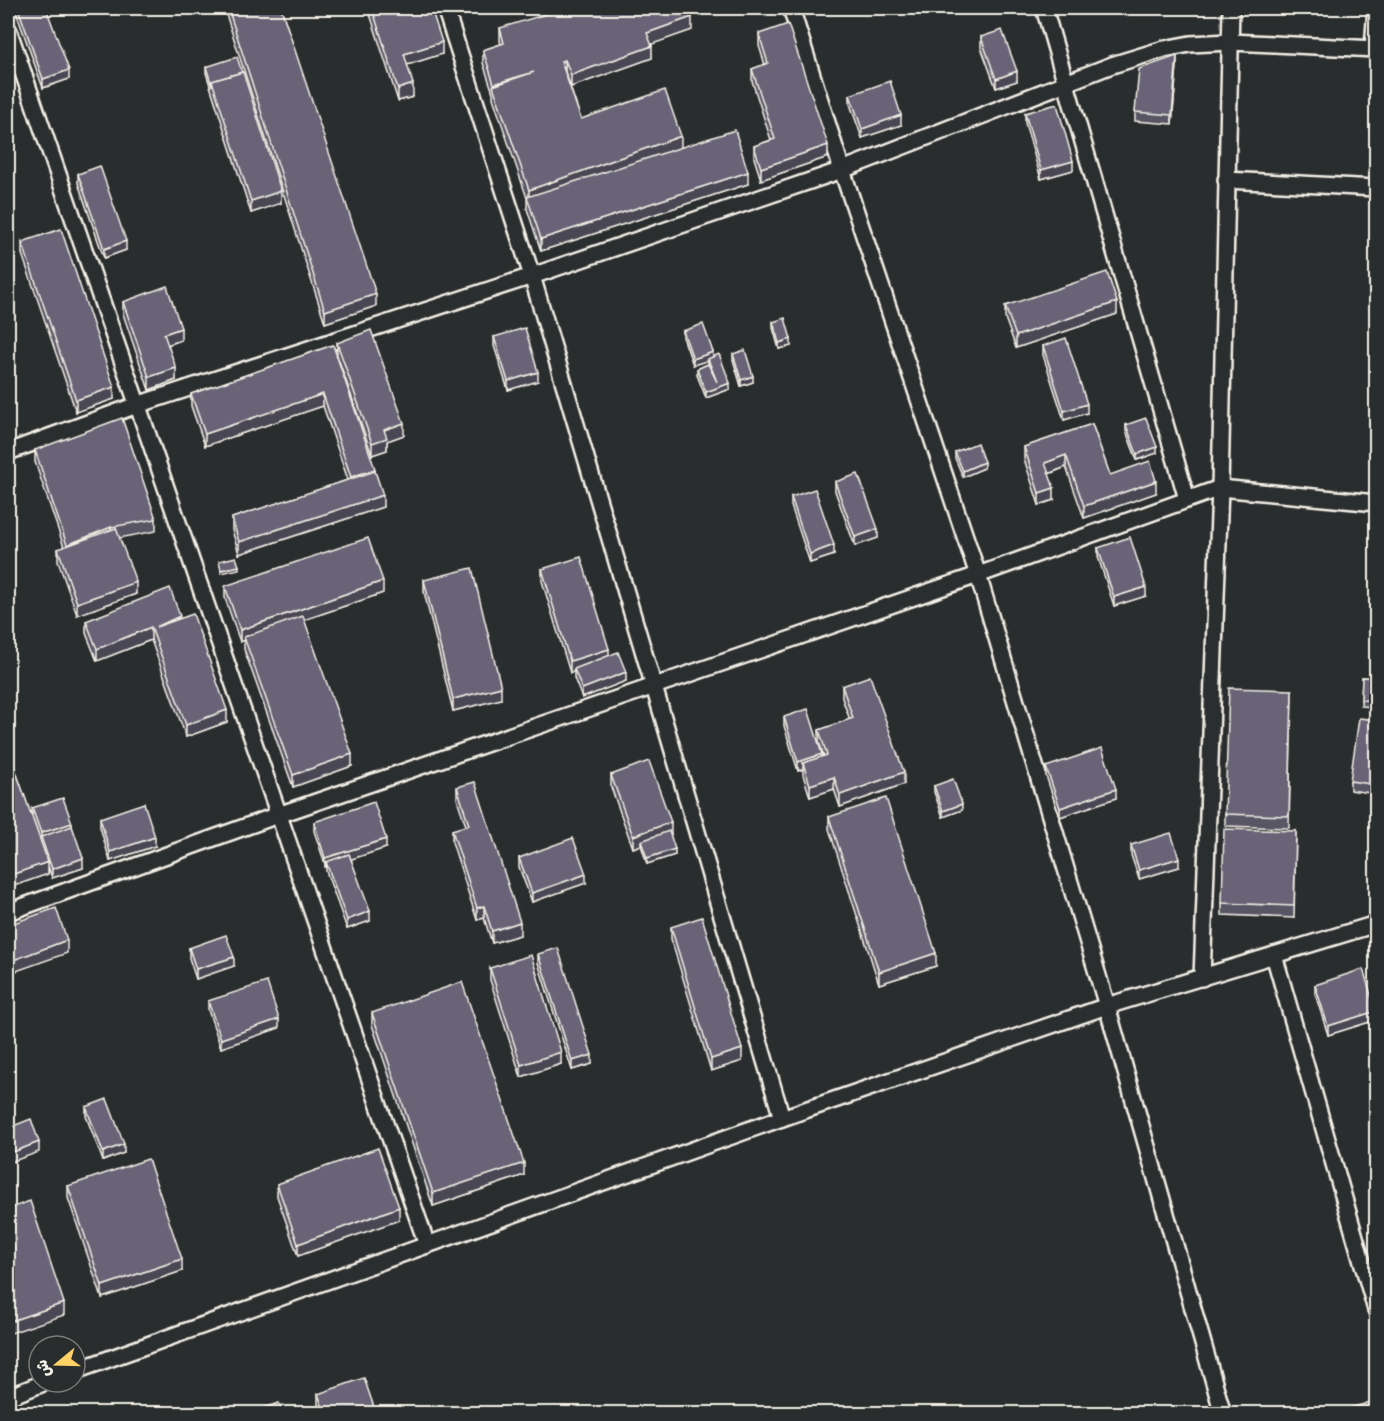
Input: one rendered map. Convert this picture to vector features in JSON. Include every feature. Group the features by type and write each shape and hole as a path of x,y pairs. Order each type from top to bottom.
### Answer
{"street":[{"path":"445,8 532,276 782,1118"},
{"path":"791,8 842,170 978,575 1107,1006 1223,1413"},
{"path":"1044,8 1187,500"},
{"path":"1202,978 1220,488 1232,8"},
{"path":"8,452 137,405 532,276 842,170 1112,65 1164,49 1190,44 1230,42 1375,49 1376,8"},
{"path":"8,29 427,1245"},
{"path":"1226,180 1377,188"},
{"path":"8,912 278,815 978,575 1220,488 1377,503"},
{"path":"87,1367 782,1118 1107,1006 1377,924"},
{"path":"1274,955 1377,1310"},
{"path":"8,1396 27,1389"}],"building":[{"path":"18,8 46,8 69,70 43,79"},
{"path":"228,8 281,8 376,294 325,311"},
{"path":"372,8 431,8 442,42 404,54 413,84 398,89"},
{"path":"566,8 690,8 692,17 647,33 652,46 571,75 565,60 561,61 581,119 665,90 681,136 529,190 493,86 534,72 494,84 483,50 504,43 500,28"},
{"path":"788,24 828,145 761,168 754,146 775,139 752,69 768,63 759,34"},
{"path":"1002,30 1017,71 996,79 981,37"},
{"path":"1177,56 1172,115 1135,112 1139,69"},
{"path":"237,57 242,72 212,81 212,86 206,67"},
{"path":"243,72 281,191 251,201 212,81"},
{"path":"890,81 901,115 862,129 850,95"},
{"path":"1057,104 1073,161 1041,170 1025,113"},
{"path":"735,130 748,172 541,239 527,197"},
{"path":"100,166 126,241 104,249 78,174"},
{"path":"61,229 114,387 76,400 22,242"},
{"path":"1107,272 1117,302 1016,336 1005,306"},
{"path":"167,286 181,328 164,334 176,368 149,377 123,302"},
{"path":"785,318 791,339 779,343 773,322"},
{"path":"703,324 713,352 693,359 683,331"},
{"path":"525,328 538,372 508,381 494,337"},
{"path":"371,330 404,423 384,430 387,438 372,443 337,343"},
{"path":"1066,338 1087,404 1064,411 1043,346"},
{"path":"333,345 375,469 351,477 323,394 205,434 191,394"},
{"path":"745,350 753,376 741,380 733,354"},
{"path":"719,354 730,383 706,392 697,369 708,364 717,382 708,359"},
{"path":"122,418 156,519 111,527 67,545 35,450"},
{"path":"1146,418 1157,447 1137,454 1126,425"},
{"path":"1092,424 1110,475 1150,461 1156,481 1084,506 1066,455 1045,463 1054,488 1039,493 1024,447"},
{"path":"977,443 984,462 963,471 955,452"},
{"path":"375,471 383,495 239,542 232,518"},
{"path":"858,474 878,529 855,537 835,482"},
{"path":"815,489 834,545 810,554 791,497"},
{"path":"116,528 136,582 77,603 58,549"},
{"path":"1130,537 1146,587 1114,597 1098,548"},
{"path":"368,538 383,581 240,630 225,586"},
{"path":"236,557 239,566 221,570 219,561"},
{"path":"581,557 609,649 570,661 542,569"},
{"path":"472,568 501,687 453,699 424,580"},
{"path":"170,588 180,616 156,627 193,614 227,710 186,725 151,627 97,649 86,621"},
{"path":"303,616 352,754 293,775 244,637"},
{"path":"618,652 626,672 582,689 574,669"},
{"path":"870,676 904,772 840,795 834,777 810,785 803,763 827,755 819,730 853,718 842,686"},
{"path":"1362,677 1377,678 1377,701 1361,700"},
{"path":"1229,688 1292,690 1289,816 1225,814"},
{"path":"808,709 822,754 798,762 784,717"},
{"path":"1359,718 1377,720 1377,785 1350,781"},
{"path":"1102,748 1116,789 1060,808 1046,767"},
{"path":"8,749 48,862 8,876"},
{"path":"649,761 671,822 633,836 611,775"},
{"path":"953,779 962,804 943,811 934,786"},
{"path":"475,782 520,922 492,931 484,906 477,908 452,830 469,825 457,787"},
{"path":"63,798 72,823 41,833 32,808"},
{"path":"886,798 936,953 879,972 829,817"},
{"path":"374,802 386,839 325,858 314,822"},
{"path":"144,803 155,837 110,852 100,818"},
{"path":"72,826 83,858 52,869 41,837"},
{"path":"1224,829 1296,831 1294,906 1222,903"},
{"path":"669,831 675,849 647,858 641,841"},
{"path":"1171,833 1179,858 1139,870 1131,845"},
{"path":"573,838 586,874 532,893 519,858"},
{"path":"349,854 370,911 347,920 326,862"},
{"path":"56,908 67,940 8,962 8,925"},
{"path":"702,917 742,1049 711,1059 671,927"},
{"path":"226,935 234,957 196,969 189,948"},
{"path":"558,948 592,1055 572,1061 538,954"},
{"path":"531,955 561,1052 521,1065 490,968"},
{"path":"1363,969 1376,1011 1328,1026 1315,985"},
{"path":"267,982 279,1019 221,1039 208,1001"},
{"path":"462,982 524,1163 433,1193 372,1013"},
{"path":"107,1099 124,1144 103,1152 86,1107"},
{"path":"31,1119 39,1142 8,1154 8,1128"},
{"path":"378,1148 399,1207 298,1244 277,1184"},
{"path":"148,1159 182,1259 102,1286 68,1186"},
{"path":"30,1201 64,1303 8,1322 8,1209"},
{"path":"364,1378 376,1413 325,1413 318,1394"},
{"path":"1377,1400 1377,1413 1335,1413"},
{"path":"279,1403 283,1413 252,1413 252,1412"}]}
